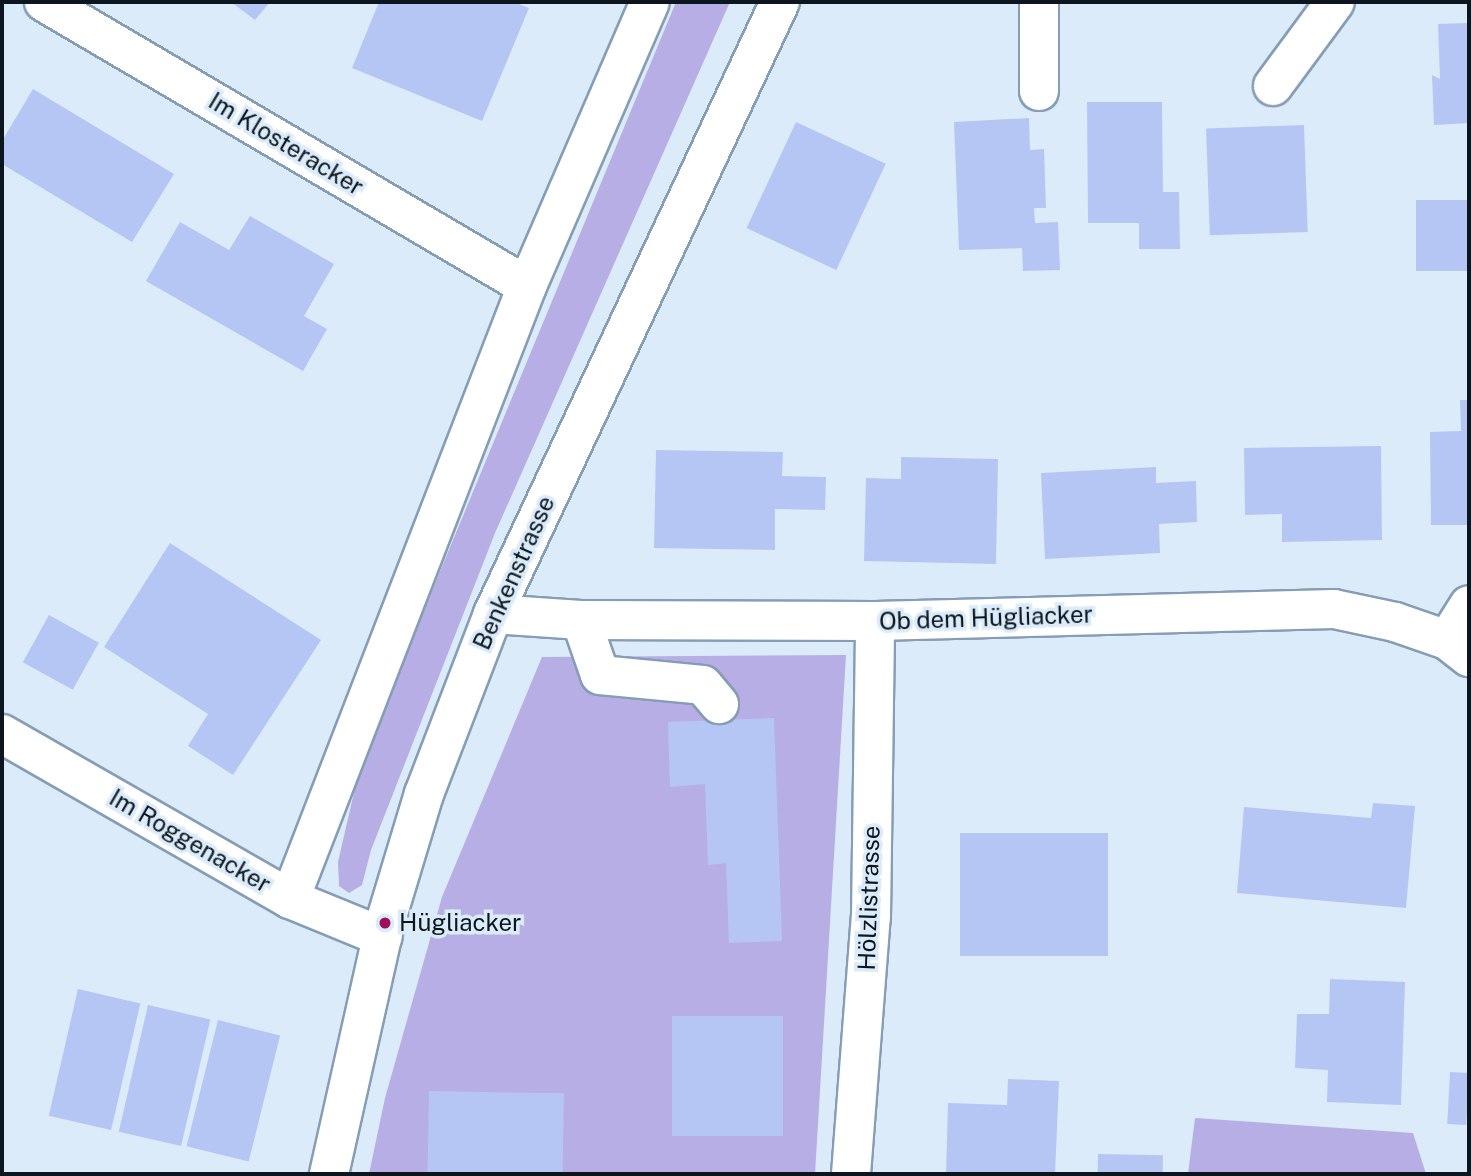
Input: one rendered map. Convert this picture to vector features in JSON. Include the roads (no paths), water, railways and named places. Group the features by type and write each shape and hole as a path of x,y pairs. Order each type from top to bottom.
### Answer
{"street":[{"name":"Im Klosteracker","path":"44,2 527,286"},
{"path":"290,899 527,286 650,2"},
{"name":"Benkenstrasse","path":"329,1174 383,937 424,794 494,614 780,2"},
{"path":"1039,2 1039,91"},
{"path":"1273,86 1335,2"},
{"path":"1458,648 1469,605"},
{"name":"Ob dem Hügliacker","path":"494,614 580,620 875,621 1334,608 1395,622 1458,648"},
{"path":"580,620 600,674 703,685 719,704"},
{"name":"Hölzlistrasse","path":"851,1174 871,917 875,621"},
{"name":"Im Roggenacker","path":"2,734 290,899 383,937"}],"place":[{"name":"Hügliacker","path":"385,923"}]}
